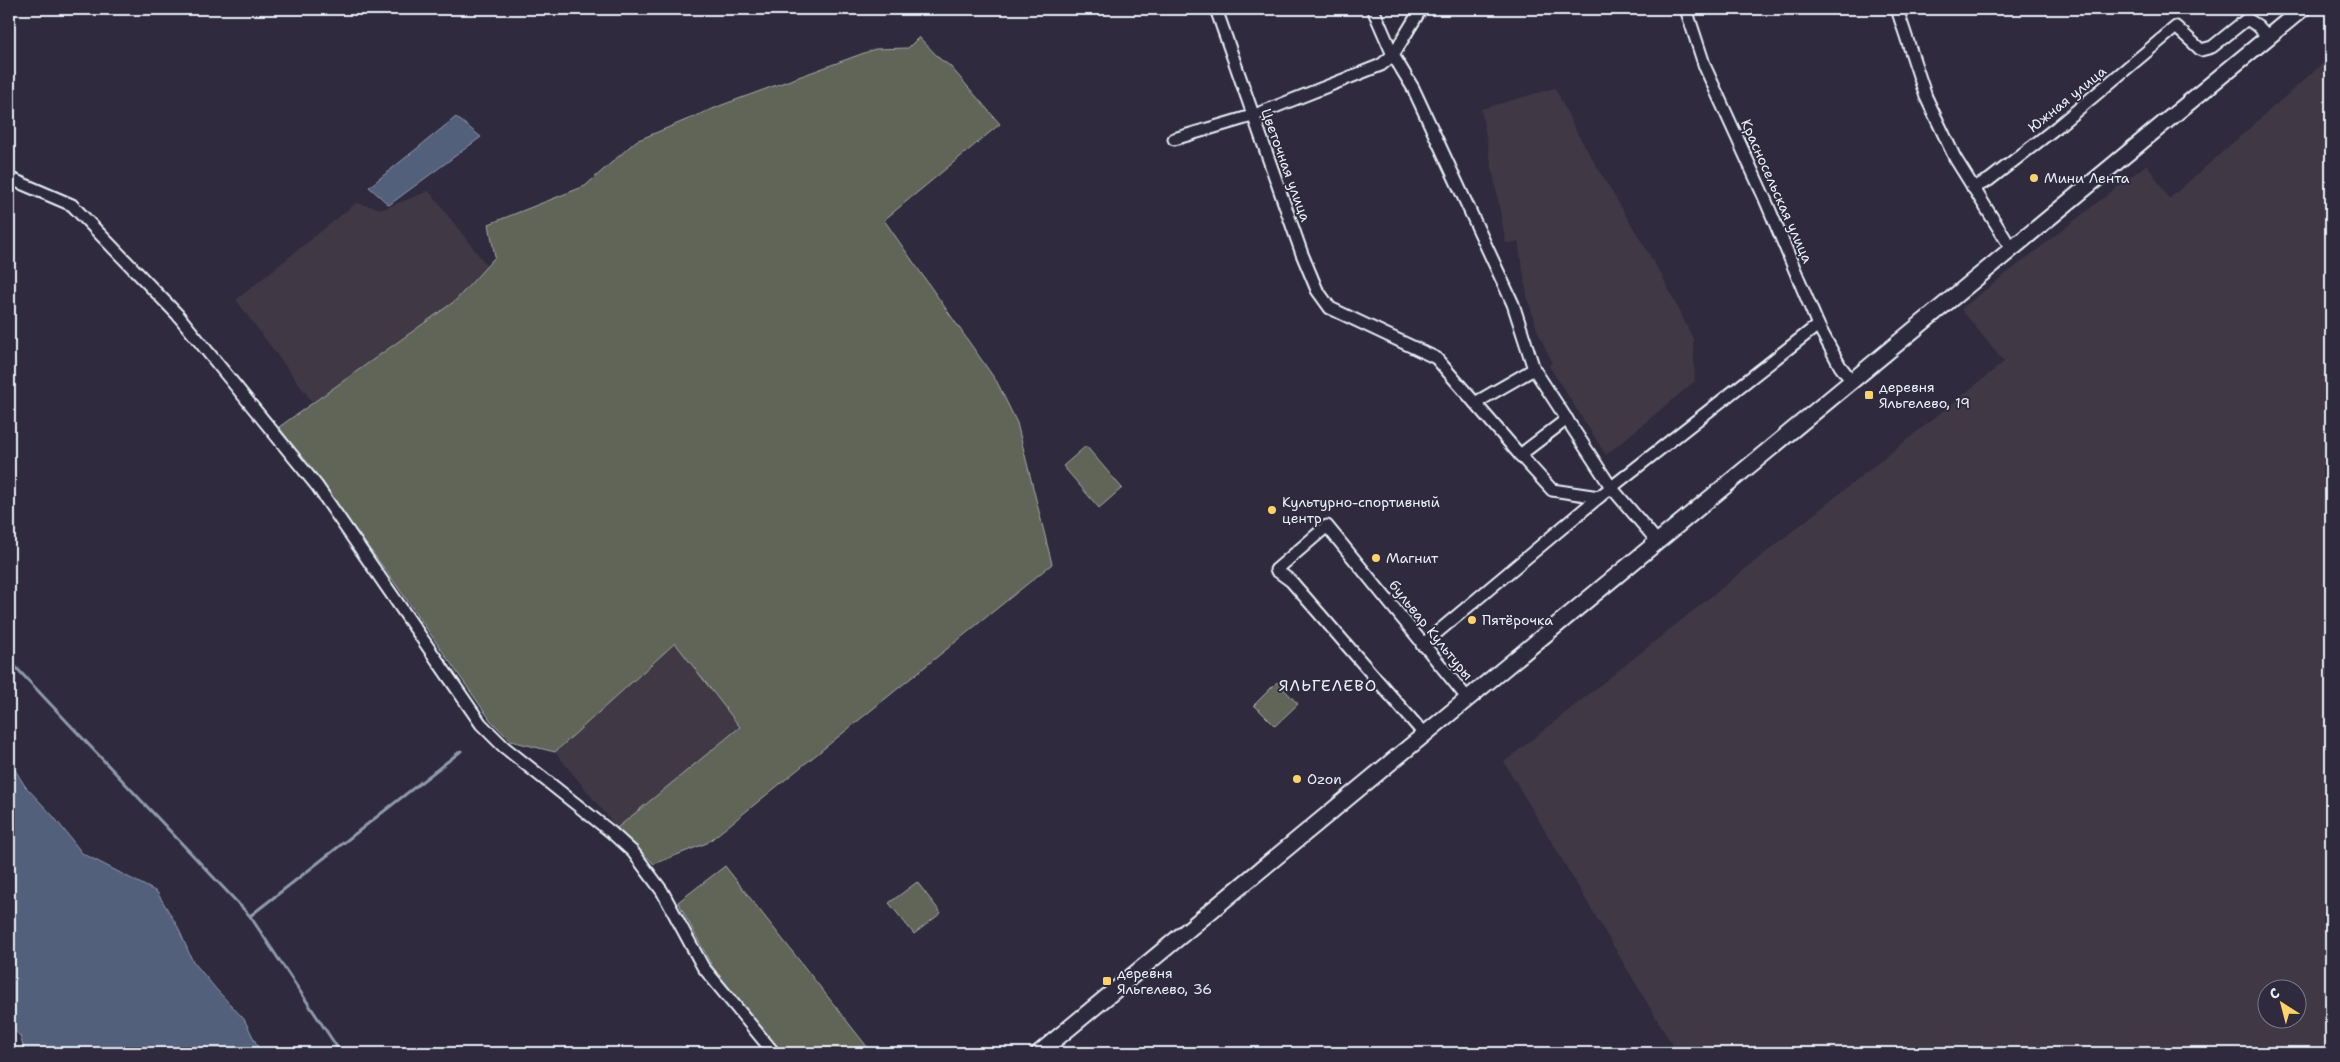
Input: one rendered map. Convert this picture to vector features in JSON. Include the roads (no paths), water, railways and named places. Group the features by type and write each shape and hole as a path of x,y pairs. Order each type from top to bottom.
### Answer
{"main road":[{"path":"1039,1053 2012,248 2263,31 2302,9"}],"street":[{"name":"Цветочная улица","path":"1216,9 1302,254 1317,290 1330,308 1436,358 1552,490 1599,497"},
{"path":"1373,9 1393,56 1413,88 1513,304 1534,369 1612,487 1657,541"},
{"path":"1174,139 1252,116 1381,65 1393,56 1421,9"},
{"name":"Красносельская улица","path":"1686,9 1705,67 1765,199 1818,325 1840,366 1851,380"},
{"path":"2252,9 2263,31"},
{"path":"1902,11 1926,98 1955,158 2012,248"},
{"name":"Южная улица","path":"1973,188 1988,180 2058,127 2176,27 2200,50 2212,47 2247,19 2263,31"},
{"path":"9,178 72,204 178,314 317,486 482,724 504,747 611,832 633,852 662,891 703,966 774,1053"},
{"path":"1422,645 1599,497 1818,325"},
{"path":"1475,403 1534,369"},
{"path":"1520,454 1567,419"},
{"name":"бульвар Культуры","path":"1425,735 1291,580 1276,570 1327,526 1422,645 1468,699"}],"water":[{"path":"456,117 481,137 389,205 369,187"},
{"path":"9,760 25,786 54,817 82,853 157,892 178,927 192,960 244,1019 261,1053 25,1053 20,1036 9,1024"}],"waterway":[{"path":"9,660 250,916 341,1053"},
{"path":"250,916 461,751"}],"place":[{"name":"Мини Лента","path":"2034,178"},
{"name":"деревня Яльгелево, 19","path":"1869,395"},
{"name":"Культурно-спортивный центр","path":"1272,510"},
{"name":"Магнит","path":"1376,558"},
{"name":"Пятёрочка","path":"1472,620"},
{"name":"Ozon","path":"1297,779"},
{"name":"деревня Яльгелево, 36","path":"1107,981"}],"district":[{"name":"ЯЛЬГЕЛЕВО","path":"1328,685"}]}
